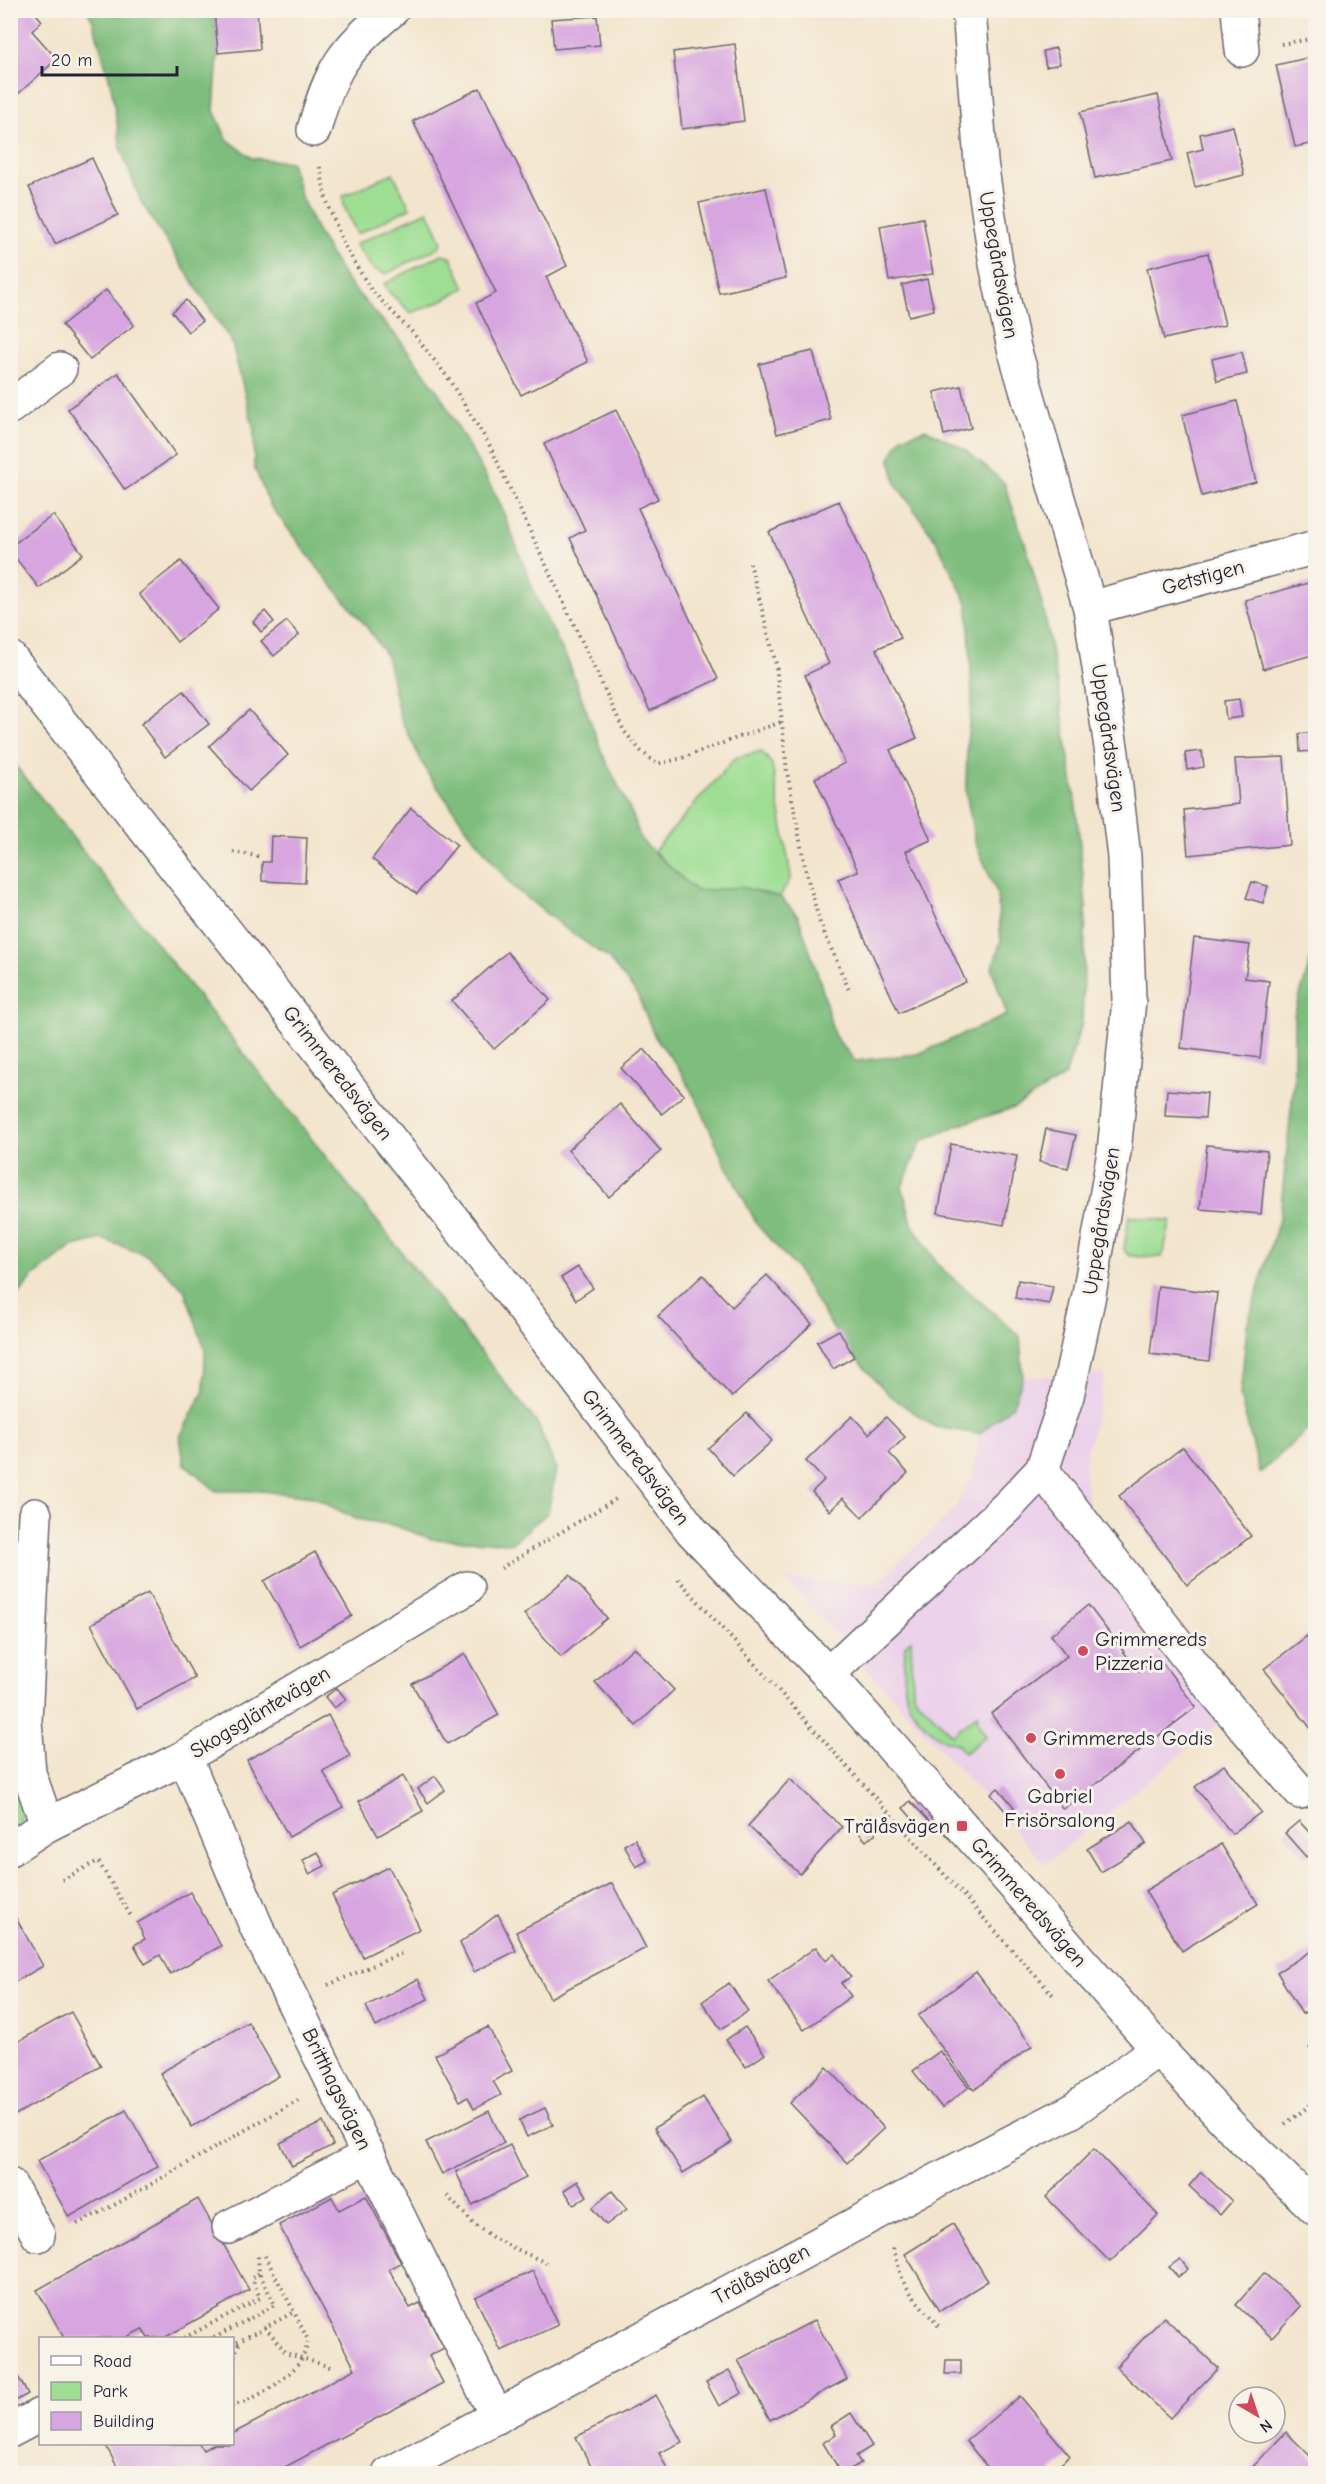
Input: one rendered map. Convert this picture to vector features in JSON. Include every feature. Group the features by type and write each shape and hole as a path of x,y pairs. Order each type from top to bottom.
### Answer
{"street":[{"path":"314,130 324,93 338,64 365,32 392,10"},
{"name":"Uppegårdsvägen","path":"828,1674 1009,1505 1042,1470 1067,1396 1088,1300 1114,1152 1128,1000 1124,857 1112,754 1090,608 1014,348 996,264 981,162 969,10"},
{"path":"1238,10 1242,50"},
{"path":"10,407 60,369"},
{"name":"Getstigen","path":"1090,608 1316,547"},
{"name":"Grimmeredsvägen","path":"10,658 522,1306 692,1531 828,1674 1158,2049 1235,2131 1316,2209"},
{"path":"1042,1470 1210,1686 1300,1792"},
{"path":"35,1515 25,1721 29,1773 46,1825"},
{"name":"Skogsgläntevägen","path":"10,1849 46,1825 185,1757 467,1588"},
{"name":"Britthagsvägen","path":"185,1757 255,1926 333,2080 497,2417"},
{"name":"Trälåsvägen","path":"389,2474 1072,2110 1158,2049"},
{"path":"229,2227 369,2155"},
{"path":"10,2185 38,2235"},
{"path":"10,2431 39,2416"}],"path":[{"path":"314,130 326,199 344,245 371,290 412,332 446,375 489,444 624,731 640,751 657,764 679,759 781,722"},
{"path":"750,563 776,664 787,772 806,873 820,923 849,990"},
{"path":"233,852 262,857"},
{"path":"467,1588 616,1498"},
{"path":"62,1880 98,1861 132,1918"},
{"path":"293,2000 402,1953"},
{"path":"38,2235 64,2230 118,2203 333,2080"},
{"path":"447,2196 474,2224 495,2239 546,2263"},
{"path":"877,2212 897,2258 896,2265 905,2285 940,2328"},
{"path":"216,2337 275,2305 259,2273 257,2250"},
{"path":"234,2405 244,2402 279,2381 303,2358 308,2340 270,2266"},
{"path":"186,2337 260,2298 252,2278 259,2273"},
{"path":"234,2344 294,2312"},
{"path":"265,2327 286,2353 330,2367"},
{"path":"234,2357 240,2341"}],"shaded area":[{"path":"1106,1375 1084,1465 1097,1563 1221,1722 1045,1864 786,1580 877,1583 955,1509 973,1475 979,1434 1013,1405 1023,1377"}],"green space":[{"path":"87,11 214,11 218,53 214,111 227,139 252,158 291,162 302,199 318,233 346,280 399,339 439,393 499,501 539,604 568,661 603,755 633,816 641,840 696,891 740,887 780,897 798,916 821,984 834,1035 855,1061 918,1054 1007,1015 992,969 1001,941 997,893 975,842 966,792 967,743 972,699 968,605 937,542 896,484 890,458 902,437 926,429 966,450 1004,483 1025,543 1044,611 1076,805 1086,907 1082,1023 1065,1076 1014,1108 958,1125 921,1142 902,1187 913,1226 940,1267 1020,1336 1023,1377 1013,1405 979,1434 935,1427 890,1396 842,1343 796,1268 758,1226 723,1160 700,1107 678,1067 655,1037 637,994 608,958 563,927 512,886 428,774 400,717 386,655 366,626 270,505 254,467 254,430 232,343 141,202 121,149 111,85 93,21"},
{"path":"393,173 410,208 357,234 344,206 343,196"},
{"path":"428,211 442,242 439,247 386,274 373,269 355,244"},
{"path":"442,254 451,257 465,288 439,302 410,312 384,284"},
{"path":"761,751 772,764 791,877 780,897 740,887 696,892 654,851 735,758"},
{"path":"11,760 537,1423 556,1469 548,1512 512,1543 431,1539 393,1525 356,1519 313,1497 262,1491 216,1491 184,1463 180,1437 204,1390 205,1349 184,1289 148,1256 102,1239 73,1246 33,1277 11,1304"},
{"path":"1315,946 1315,1423 1260,1473 1240,1396 1247,1326 1280,1216 1294,1081 1294,1015"},
{"path":"1129,1216 1171,1221 1162,1257 1131,1256 1126,1253 1124,1249"},
{"path":"911,1640 913,1694 952,1735 977,1714 978,1723 986,1736 965,1753 956,1744 944,1740 928,1728 911,1708 904,1676 905,1645"},
{"path":"10,1771 20,1798 21,1815 20,1823 10,1840"}],"building":[{"path":"10,10 33,10 42,21 32,31 57,59 18,94 10,85"},
{"path":"214,10 257,10 260,49 218,53"},
{"path":"597,16 600,45 554,49 551,19"},
{"path":"735,44 744,121 682,129 673,52"},
{"path":"1056,48 1060,64 1046,67 1043,51"},
{"path":"1316,56 1316,143 1295,147 1276,65"},
{"path":"480,88 567,266 546,277 588,362 521,395 476,303 496,293 413,121"},
{"path":"1158,95 1172,161 1095,178 1080,112"},
{"path":"1233,126 1244,175 1195,187 1187,153 1203,149 1200,134"},
{"path":"92,158 118,215 55,244 29,187"},
{"path":"766,188 786,278 719,293 699,203"},
{"path":"923,218 933,274 889,281 880,226"},
{"path":"1208,253 1225,325 1164,339 1147,268"},
{"path":"927,279 934,310 909,316 902,285"},
{"path":"106,290 134,325 90,360 62,325"},
{"path":"186,300 202,321 188,332 172,312"},
{"path":"813,351 831,420 777,434 759,364"},
{"path":"1242,352 1247,374 1217,381 1212,359"},
{"path":"118,373 176,455 125,490 68,409"},
{"path":"961,386 971,428 944,435 934,392"},
{"path":"1237,401 1256,482 1202,496 1182,415"},
{"path":"616,410 658,499 638,508 718,679 650,711 570,538 585,530 544,444"},
{"path":"839,501 901,638 876,649 917,738 890,750 931,840 906,851 966,982 899,1013 838,879 858,871 815,778 845,763 805,675 829,664 769,532"},
{"path":"53,515 83,554 39,588 10,551 10,547"},
{"path":"181,561 219,609 177,642 139,594"},
{"path":"1316,581 1316,654 1263,669 1245,600"},
{"path":"265,611 274,622 261,632 253,622"},
{"path":"287,621 299,635 274,656 261,641"},
{"path":"184,691 209,724 165,757 141,724"},
{"path":"1239,699 1242,717 1226,719 1224,701"},
{"path":"249,710 288,755 249,791 209,746"},
{"path":"1316,732 1316,751 1300,752 1299,734"},
{"path":"1202,751 1204,767 1187,770 1185,753"},
{"path":"1284,757 1290,845 1188,855 1184,810 1239,804 1235,759"},
{"path":"411,808 457,845 417,894 372,859"},
{"path":"271,836 307,838 305,883 262,881 262,862 270,862"},
{"path":"1252,882 1268,886 1263,903 1246,898"},
{"path":"1194,938 1250,945 1245,978 1269,981 1260,1058 1181,1048"},
{"path":"507,952 550,1000 494,1049 452,1001"},
{"path":"644,1049 684,1095 662,1114 621,1068"},
{"path":"1167,1090 1207,1093 1205,1118 1165,1116"},
{"path":"620,1104 661,1151 609,1197 568,1150"},
{"path":"1046,1129 1076,1135 1068,1168 1039,1162"},
{"path":"951,1144 1017,1156 1004,1225 938,1213"},
{"path":"1207,1145 1267,1151 1261,1214 1200,1209"},
{"path":"578,1267 593,1288 576,1300 561,1278"},
{"path":"703,1275 732,1307 767,1275 812,1324 732,1397 658,1316"},
{"path":"1018,1280 1053,1286 1049,1304 1015,1298"},
{"path":"1158,1286 1217,1293 1209,1361 1150,1354"},
{"path":"839,1330 854,1357 833,1369 817,1342"},
{"path":"747,1413 772,1441 733,1476 708,1448"},
{"path":"852,1416 869,1434 886,1417 905,1437 889,1453 908,1473 862,1517 843,1498 830,1511 812,1492 824,1480 806,1461"},
{"path":"1183,1447 1251,1536 1187,1585 1119,1496"},
{"path":"315,1552 352,1616 300,1646 264,1581"},
{"path":"570,1575 607,1618 561,1657 524,1614"},
{"path":"148,1593 195,1678 137,1709 91,1624"},
{"path":"1088,1605 1139,1672 1158,1657 1196,1707 1063,1809 991,1714 1067,1656 1051,1635"},
{"path":"1316,1629 1316,1735 1264,1669"},
{"path":"634,1647 674,1690 636,1726 595,1682"},
{"path":"465,1654 499,1715 447,1744 412,1684"},
{"path":"337,1688 346,1699 334,1708 325,1697"},
{"path":"328,1715 350,1756 323,1771 343,1807 289,1837 247,1760"},
{"path":"1224,1765 1261,1812 1232,1834 1195,1787"},
{"path":"403,1776 423,1811 378,1836 359,1801"},
{"path":"435,1776 445,1790 428,1803 418,1789"},
{"path":"790,1779 842,1827 800,1874 748,1826"},
{"path":"998,1788 1014,1807 1007,1813 991,1794"},
{"path":"910,1801 930,1822 922,1830 903,1808"},
{"path":"865,1818 876,1833 866,1841 854,1827"},
{"path":"1132,1821 1146,1844 1101,1872 1087,1849"},
{"path":"1299,1821 1316,1840 1316,1849 1306,1857 1285,1833"},
{"path":"635,1839 647,1861 636,1867 624,1845"},
{"path":"1221,1844 1258,1904 1182,1951 1145,1891"},
{"path":"318,1852 325,1866 309,1874 303,1860"},
{"path":"389,1867 420,1929 363,1957 332,1895"},
{"path":"612,1883 646,1948 550,1998 516,1932"},
{"path":"190,1892 221,1946 170,1974 160,1955 145,1964 134,1945 145,1939 137,1923"},
{"path":"12,1911 43,1966 10,1985 10,1912"},
{"path":"498,1914 516,1951 474,1972 460,1943"},
{"path":"816,1947 826,1961 834,1954 851,1977 841,1983 851,1996 804,2030 768,1981"},
{"path":"1316,1948 1316,2006 1302,2014 1277,1972"},
{"path":"976,1972 1032,2046 974,2090 918,2016"},
{"path":"418,1979 428,1999 376,2027 366,2006"},
{"path":"729,1983 748,2011 721,2029 702,2002"},
{"path":"71,2012 101,2066 10,2118 10,2046"},
{"path":"248,2022 279,2076 192,2127 160,2073"},
{"path":"488,2027 512,2071 493,2081 501,2095 474,2109 468,2097 460,2101 435,2055"},
{"path":"745,2027 765,2054 746,2067 726,2040"},
{"path":"1316,2041 1316,2054 1309,2048"},
{"path":"940,2051 969,2087 942,2108 913,2071"},
{"path":"827,2067 884,2128 847,2163 790,2103"},
{"path":"703,2097 732,2142 683,2173 654,2128"},
{"path":"545,2108 553,2125 527,2137 519,2120"},
{"path":"126,2110 158,2166 69,2217 37,2161"},
{"path":"489,2111 504,2143 442,2174 426,2142"},
{"path":"323,2122 333,2145 292,2166 280,2143"},
{"path":"510,2145 526,2178 472,2205 456,2172"},
{"path":"1094,2149 1158,2215 1110,2262 1046,2197"},
{"path":"1201,2172 1232,2201 1220,2215 1189,2186"},
{"path":"578,2181 587,2196 574,2205 564,2190"},
{"path":"612,2191 627,2209 606,2225 592,2208"},
{"path":"366,2196 401,2263 389,2269 410,2308 420,2303 444,2348 429,2356 443,2383 272,2474 121,2474 106,2445 200,2445 203,2450 213,2445 234,2445 234,2433 355,2369 279,2225 332,2197 339,2210"},
{"path":"198,2199 249,2290 166,2337 147,2337 142,2329 127,2337 63,2337 37,2290"},
{"path":"953,2224 988,2281 940,2311 905,2254"},
{"path":"1180,2259 1188,2269 1178,2277 1169,2267"},
{"path":"533,2271 558,2325 501,2351 475,2297"},
{"path":"1264,2273 1301,2306 1272,2338 1236,2305"},
{"path":"1164,2317 1218,2368 1170,2418 1116,2367"},
{"path":"815,2320 847,2379 770,2420 738,2360"},
{"path":"946,2360 961,2360 961,2374 945,2374"},
{"path":"10,2363 28,2394 10,2404"},
{"path":"729,2370 742,2393 719,2406 706,2382"},
{"path":"656,2395 682,2442 659,2453 670,2474 595,2474 576,2437"},
{"path":"1020,2396 1070,2456 1049,2474 993,2474 966,2441"},
{"path":"851,2413 872,2446 856,2456 861,2463 842,2474 823,2443 836,2434 831,2426"},
{"path":"1287,2433 1316,2462 1316,2474 1246,2474 1274,2445 1287,2445"}],"place":[{"name":"Grimmereds Pizzeria","path":"1083,1651"},
{"name":"Grimmereds Godis","path":"1031,1738"},
{"name":"Gabriel Frisörsalong","path":"1060,1774"},
{"name":"Trälåsvägen","path":"962,1826"}]}
